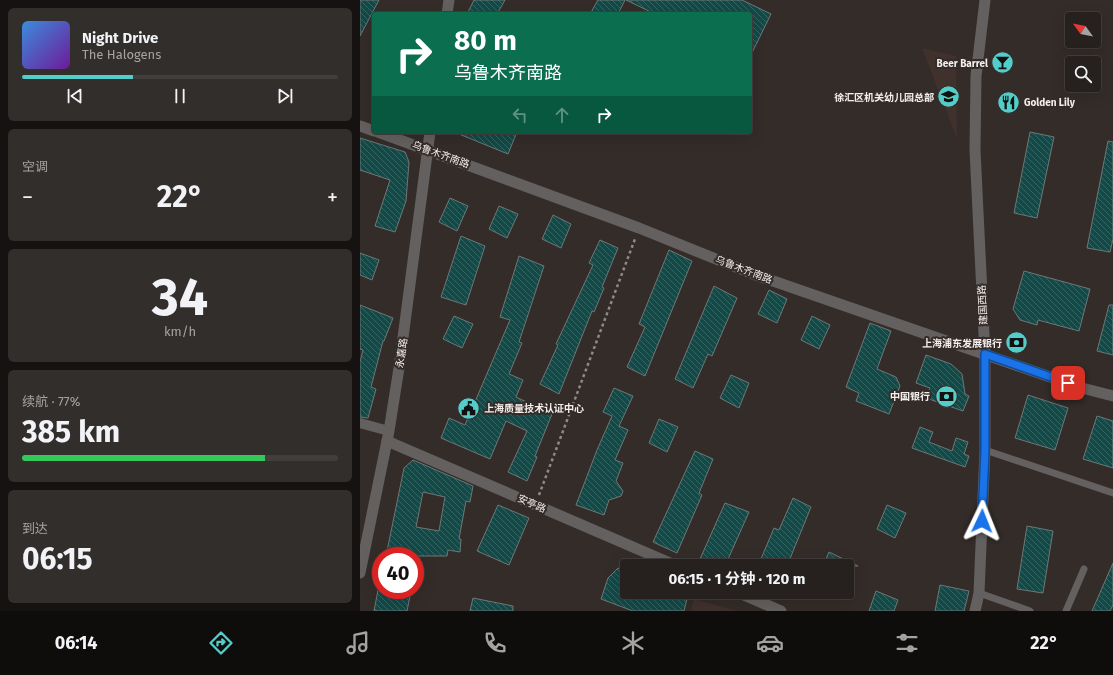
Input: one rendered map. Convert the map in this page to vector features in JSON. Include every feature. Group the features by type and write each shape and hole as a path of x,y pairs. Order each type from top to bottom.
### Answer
{"street":[{"path":"447,12 449,0"},
{"name":"建国西路","path":"975,611 979,593 985,450 985,354 975,150 976,76 983,1"},
{"path":"360,126 372,130"},
{"name":"乌鲁木齐南路","path":"383,134 639,228 753,274 1082,388 1113,396"},
{"name":"永嘉路","path":"360,573 388,436 399,368 430,134"},
{"path":"360,423 388,436"},
{"name":"安亭路","path":"388,436 535,504 661,559"},
{"path":"753,599 781,611"}],"lane":[{"path":"985,450 1113,493"},
{"path":"1066,611 1084,569"},
{"path":"979,593 1030,611"}],"path":[{"path":"535,504 639,228"}],"shaded area":[{"name":"徐汇区机关幼儿园总部","path":"922,48 956,56 957,139"},
{"path":"694,599 737,611 691,611"}],"building":[{"path":"360,0 379,0 372,12 360,36"},
{"path":"474,0 505,0 498,12 468,12"},
{"path":"598,0 625,0 619,12 591,12"},
{"path":"626,0 742,0 771,14 752,53 752,12 651,12"},
{"path":"1030,132 1054,137 1037,218 1014,213"},
{"path":"459,134 516,134 508,154"},
{"path":"360,138 405,152 409,162 406,201 395,232 375,226 390,180 360,170"},
{"path":"1108,141 1113,142 1113,239 1110,252 1087,248"},
{"path":"450,198 468,206 457,231 439,222"},
{"path":"499,206 518,214 507,238 489,229"},
{"path":"553,215 571,224 561,248 542,239"},
{"path":"461,236 485,246 466,305 441,297"},
{"path":"600,240 618,248 602,287 604,288 594,312 592,311 559,394 540,384 558,345 556,344 593,265 589,263"},
{"path":"669,250 692,261 645,376 627,367 645,327 639,324"},
{"path":"360,253 379,260 372,280 360,275"},
{"path":"519,256 544,266 519,342 522,343 509,374 523,380 516,397 552,414 535,456 537,457 527,481 508,472 527,431 506,421 490,459 441,438 449,418 465,425 510,320 500,317"},
{"path":"1024,271 1090,289 1079,331 1038,320 1037,325 1020,320 1013,309"},
{"path":"714,286 737,298 712,356 708,354 693,388 675,379"},
{"path":"769,290 787,299 777,323 758,314"},
{"path":"360,305 393,318 383,341 371,387 376,389 368,418 360,417 360,362 363,350 360,349"},
{"path":"1109,305 1113,305 1113,355 1097,351"},
{"path":"454,316 473,324 462,348 443,339"},
{"path":"812,316 830,325 819,349 801,340"},
{"path":"870,323 891,331 877,369 896,377 900,386 889,414 856,401 859,393 846,387"},
{"path":"926,355 951,364 962,374 965,394 969,396 963,411 926,398 930,388 916,383"},
{"path":"731,375 749,383 739,408 720,398"},
{"path":"614,388 633,396 619,426 628,430 615,460 623,463 616,481 623,491 621,496 609,500 604,515 576,505 612,416 603,412"},
{"path":"1028,395 1068,408 1055,450 1015,438"},
{"path":"1097,416 1113,421 1113,468 1083,459"},
{"path":"659,419 678,427 667,452 649,443"},
{"path":"920,427 933,432 929,442 952,451 956,438 968,442 964,454 969,456 965,467 912,448"},
{"path":"695,451 713,459 699,493 702,495 677,553 653,542"},
{"path":"413,460 473,486 470,502 466,501 459,539 461,539 460,552 448,550 447,556 424,556 424,547 388,547 404,468","holes":["423,492 445,497 439,531 416,527"]},
{"path":"793,498 811,507 790,559 761,559 774,528 779,530"},
{"path":"725,503 749,512 728,559 700,559"},
{"path":"498,505 529,518 509,565 477,551"},
{"path":"887,505 906,513 895,538 877,529"},
{"path":"1027,526 1053,531 1043,593 1017,589"},
{"path":"829,552 844,559 826,559"},
{"path":"1113,563 1113,605 1110,611 1092,611"},
{"path":"618,568 620,569 620,599 687,599 684,611 633,611 601,599 608,578"},
{"path":"940,585 969,591 964,611 935,611"},
{"path":"876,591 898,600 894,611 869,611"},
{"path":"473,598 513,606 513,611 470,611"},
{"path":"376,599 409,599 407,611 374,611"}],"place":[{"name":"Beer Barrel","path":"1003,63"},
{"name":"徐汇区机关幼儿园总部","path":"949,97"},
{"name":"Golden Lily","path":"1009,102"},
{"name":"上海浦东发展银行","path":"1017,343"},
{"name":"中国银行","path":"946,396"},
{"name":"上海质量技术认证中心","path":"468,408"}],"route":[{"path":"982,521 985,450 985,354 1068,383"}]}
